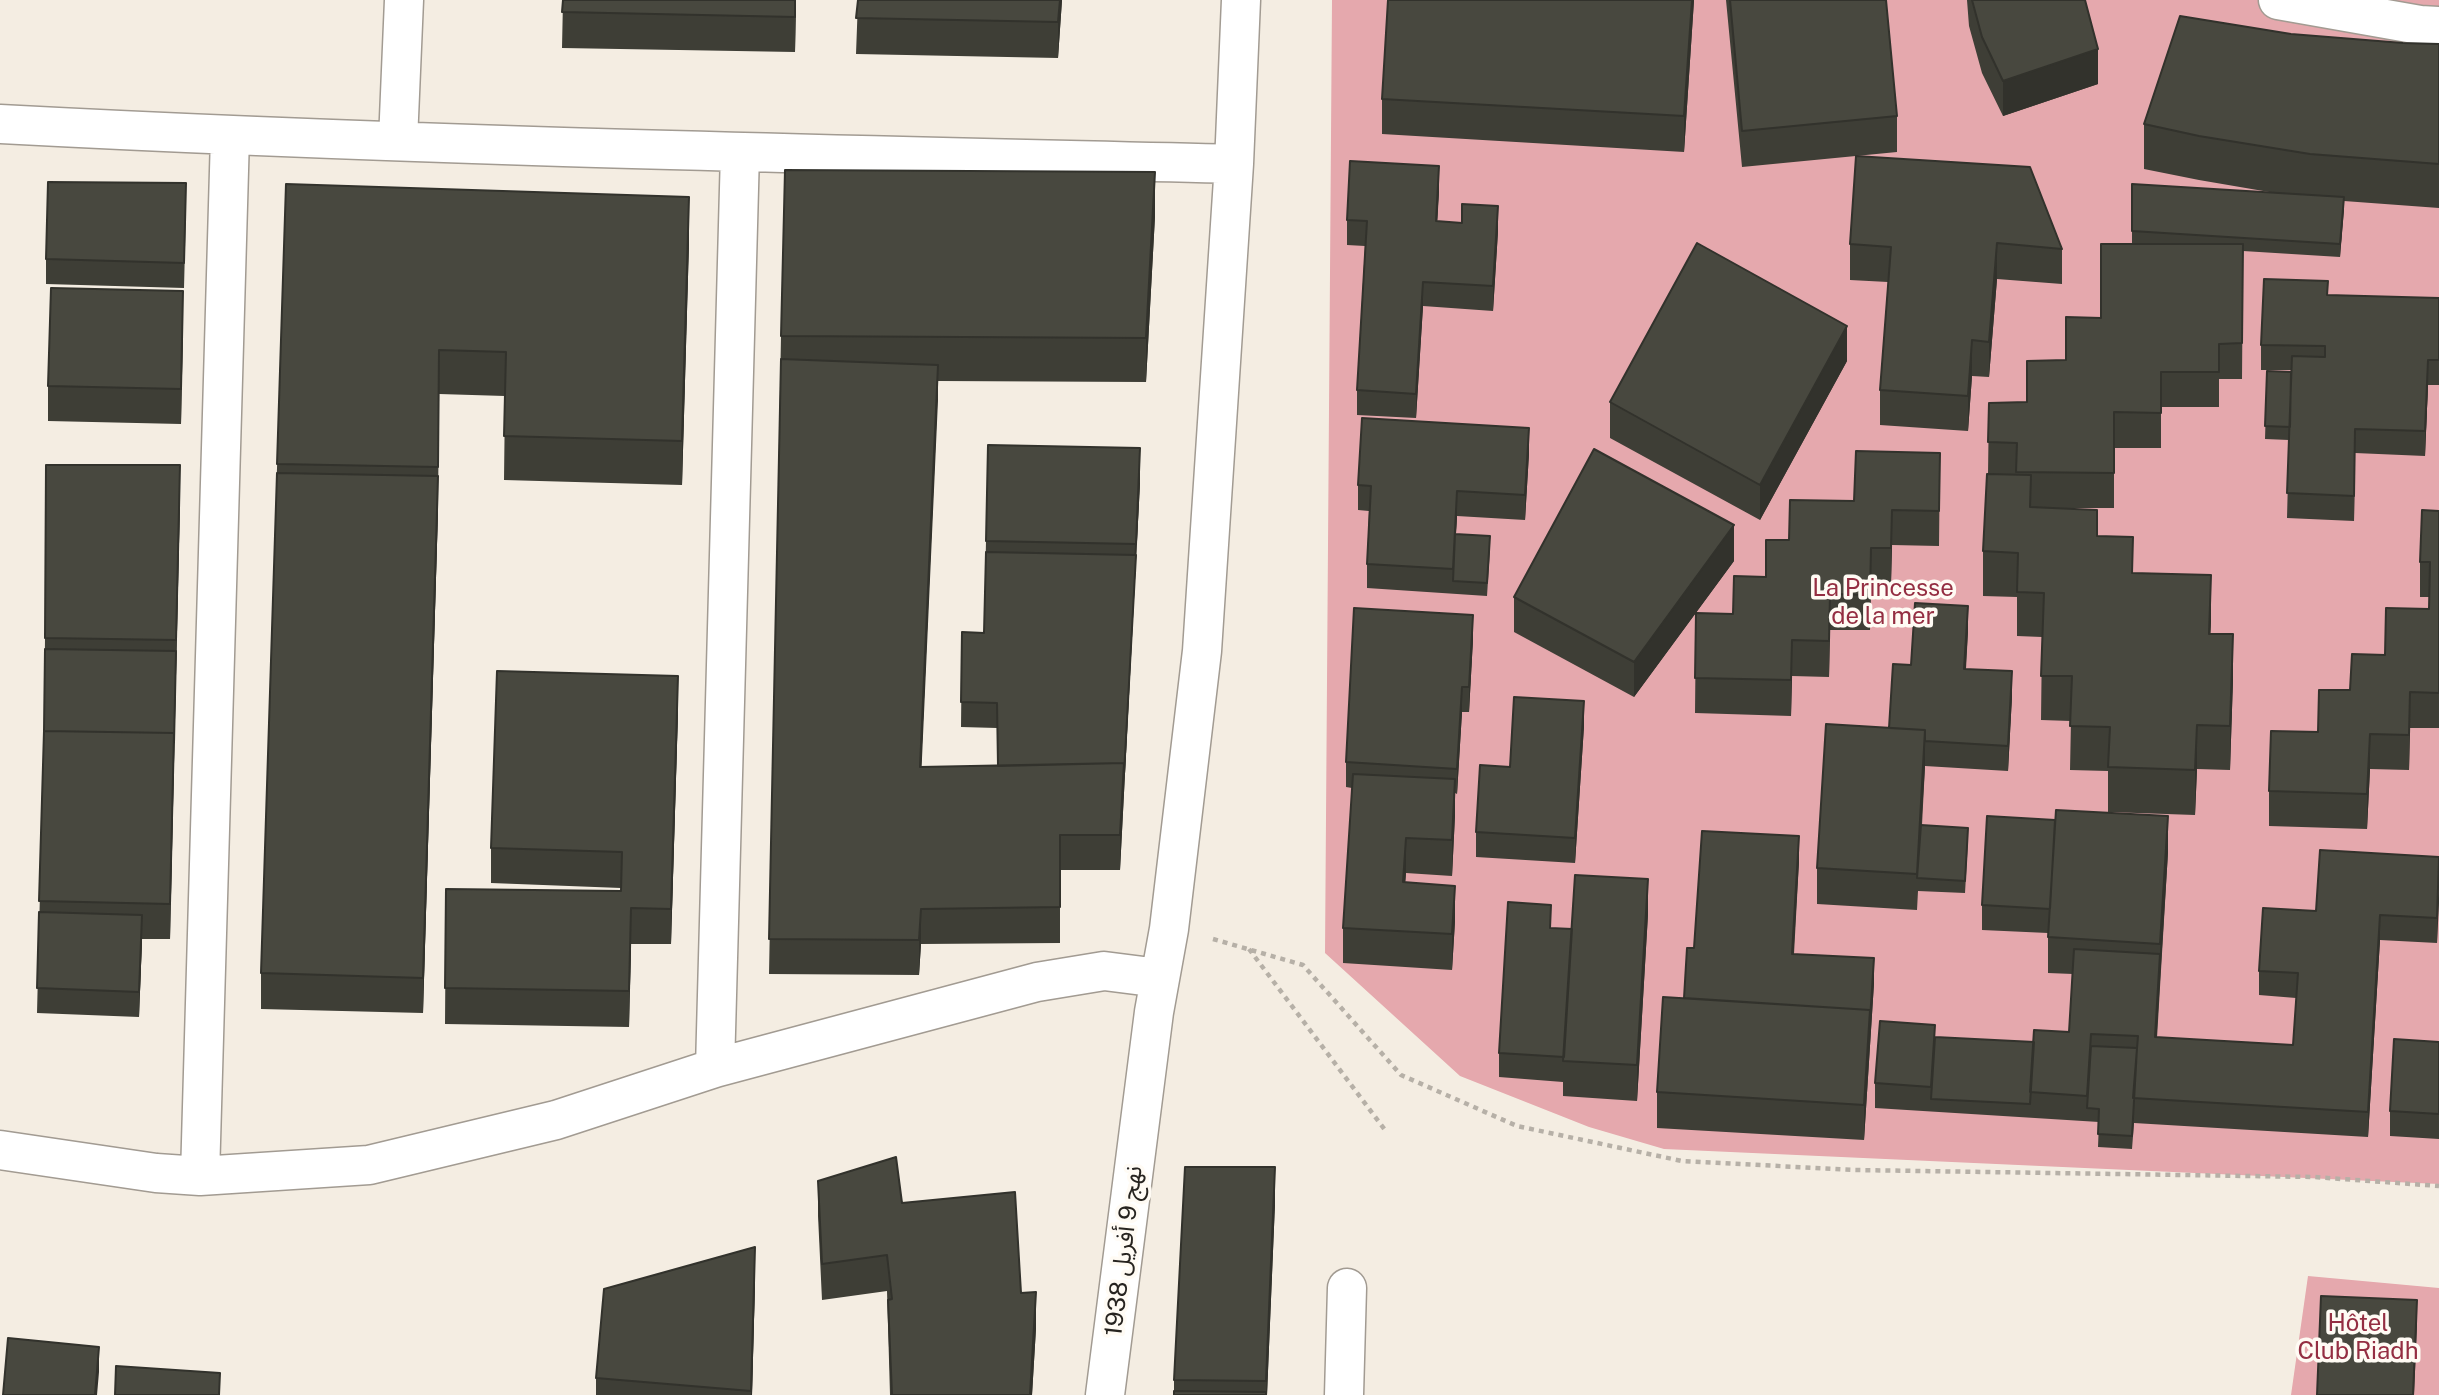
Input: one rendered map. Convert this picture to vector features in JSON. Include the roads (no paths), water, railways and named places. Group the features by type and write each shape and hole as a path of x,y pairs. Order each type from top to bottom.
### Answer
{"street":[{"path":"398,141 404,0"},
{"name":"نهج 9 أفريل 1938","path":"1105,1395 1157,995 1169,929 1202,652 1234,164 1241,0"},
{"path":"2278,0 2439,26"},
{"path":"0,124 230,136 1234,164"},
{"path":"200,1176 230,136"},
{"path":"715,1068 740,152"},
{"path":"0,1150 156,1173 200,1176 369,1165 556,1119 715,1068 1037,982 1104,971 1157,995"},
{"path":"1344,1395 1347,1288"}],"park label":[{"name":"La Princesse de la mer","path":"1883,603"},
{"name":"Hôtel Club Riadh","path":"2358,1338"}]}
